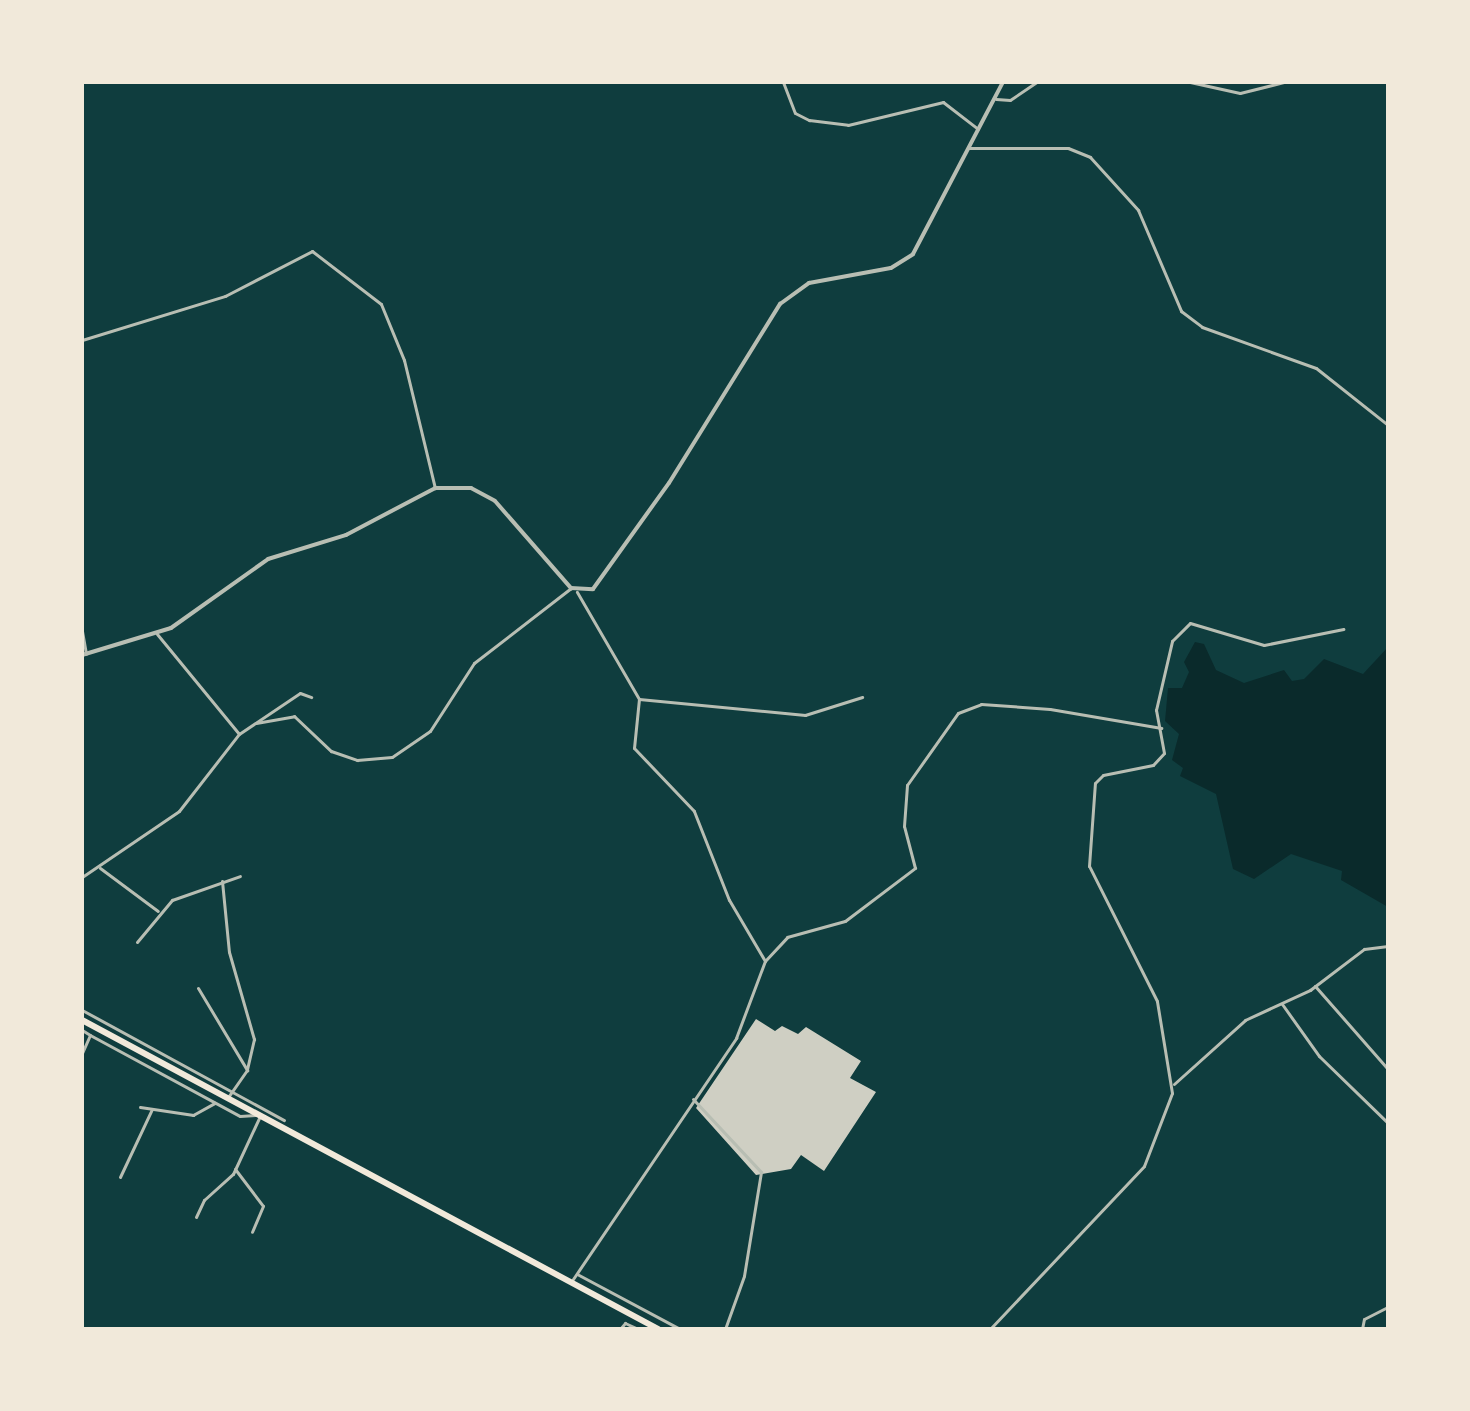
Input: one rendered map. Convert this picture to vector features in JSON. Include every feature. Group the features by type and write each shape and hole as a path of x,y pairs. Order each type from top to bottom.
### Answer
{"highway":[{"path":"82,1020 229,1096 258,1116 410,1199 658,1329"}],"street":[{"path":"783,82 795,113 809,120 848,125 943,102 978,129"},
{"path":"577,592 597,585 669,483 780,304 809,283 903,263 924,238 1003,82"},
{"path":"996,99 1010,100 1037,82"},
{"path":"1190,82 1240,93 1284,82"},
{"path":"968,148 1068,148 1090,157 1138,210 1181,311 1202,327 1316,368 1388,425"},
{"path":"82,340 225,296 312,251 381,304 404,360 435,488"},
{"path":"82,631 84,655 157,634 268,559 346,535 435,488 471,488 502,506 577,592 639,699 634,748 694,811 729,900 765,961"},
{"path":"256,723 294,716 331,751 357,760 392,757 430,731 474,663 571,588"},
{"path":"990,1329 1152,1155 1174,1084 1157,1001 1088,857 1095,783 1160,759 1163,729 1156,710 1172,641 1190,623 1264,645 1343,629"},
{"path":"157,634 239,734"},
{"path":"82,877 100,868 179,811 239,734 300,693 311,697"},
{"path":"639,699 805,715 862,697"},
{"path":"571,1282 748,1016 765,961 787,937 845,921 915,868 904,826 907,785 958,713 981,704 1050,709 1163,729"},
{"path":"100,868 159,911"},
{"path":"137,942 159,911 222,881 240,876"},
{"path":"222,881 229,952 253,1024 247,1070 229,1096"},
{"path":"1174,1084 1245,1020 1315,986 1364,949 1388,946"},
{"path":"1315,986 1388,1069"},
{"path":"198,988 247,1070"},
{"path":"1282,1004 1319,1056 1388,1123"},
{"path":"82,1010 162,1049 229,1096 284,1120"},
{"path":"82,1030 215,1103 246,1118 258,1116"},
{"path":"82,1053 90,1035"},
{"path":"158,1055 162,1049"},
{"path":"693,1099 761,1172 744,1276 725,1329"},
{"path":"140,1107 193,1115 215,1103"},
{"path":"120,1177 152,1109"},
{"path":"196,1217 235,1169 258,1116"},
{"path":"235,1169 263,1206 252,1232"},
{"path":"577,1274 680,1329"},
{"path":"1362,1329 1364,1319 1388,1307"},
{"path":"620,1329 625,1323 638,1329"}],"water":[{"path":"1195,642 1204,644 1216,670 1244,683 1284,670 1292,681 1304,679 1324,659 1363,674 1388,647 1388,907 1341,880 1342,871 1291,854 1254,879 1233,869 1216,794 1180,776 1183,768 1172,760 1179,734 1165,721 1168,688 1182,688 1189,672 1184,662"}],"building":[{"path":"756,1019 775,1031 782,1026 798,1034 806,1027 861,1061 850,1078 876,1092 824,1171 801,1155 791,1169 756,1175 696,1108"}]}
